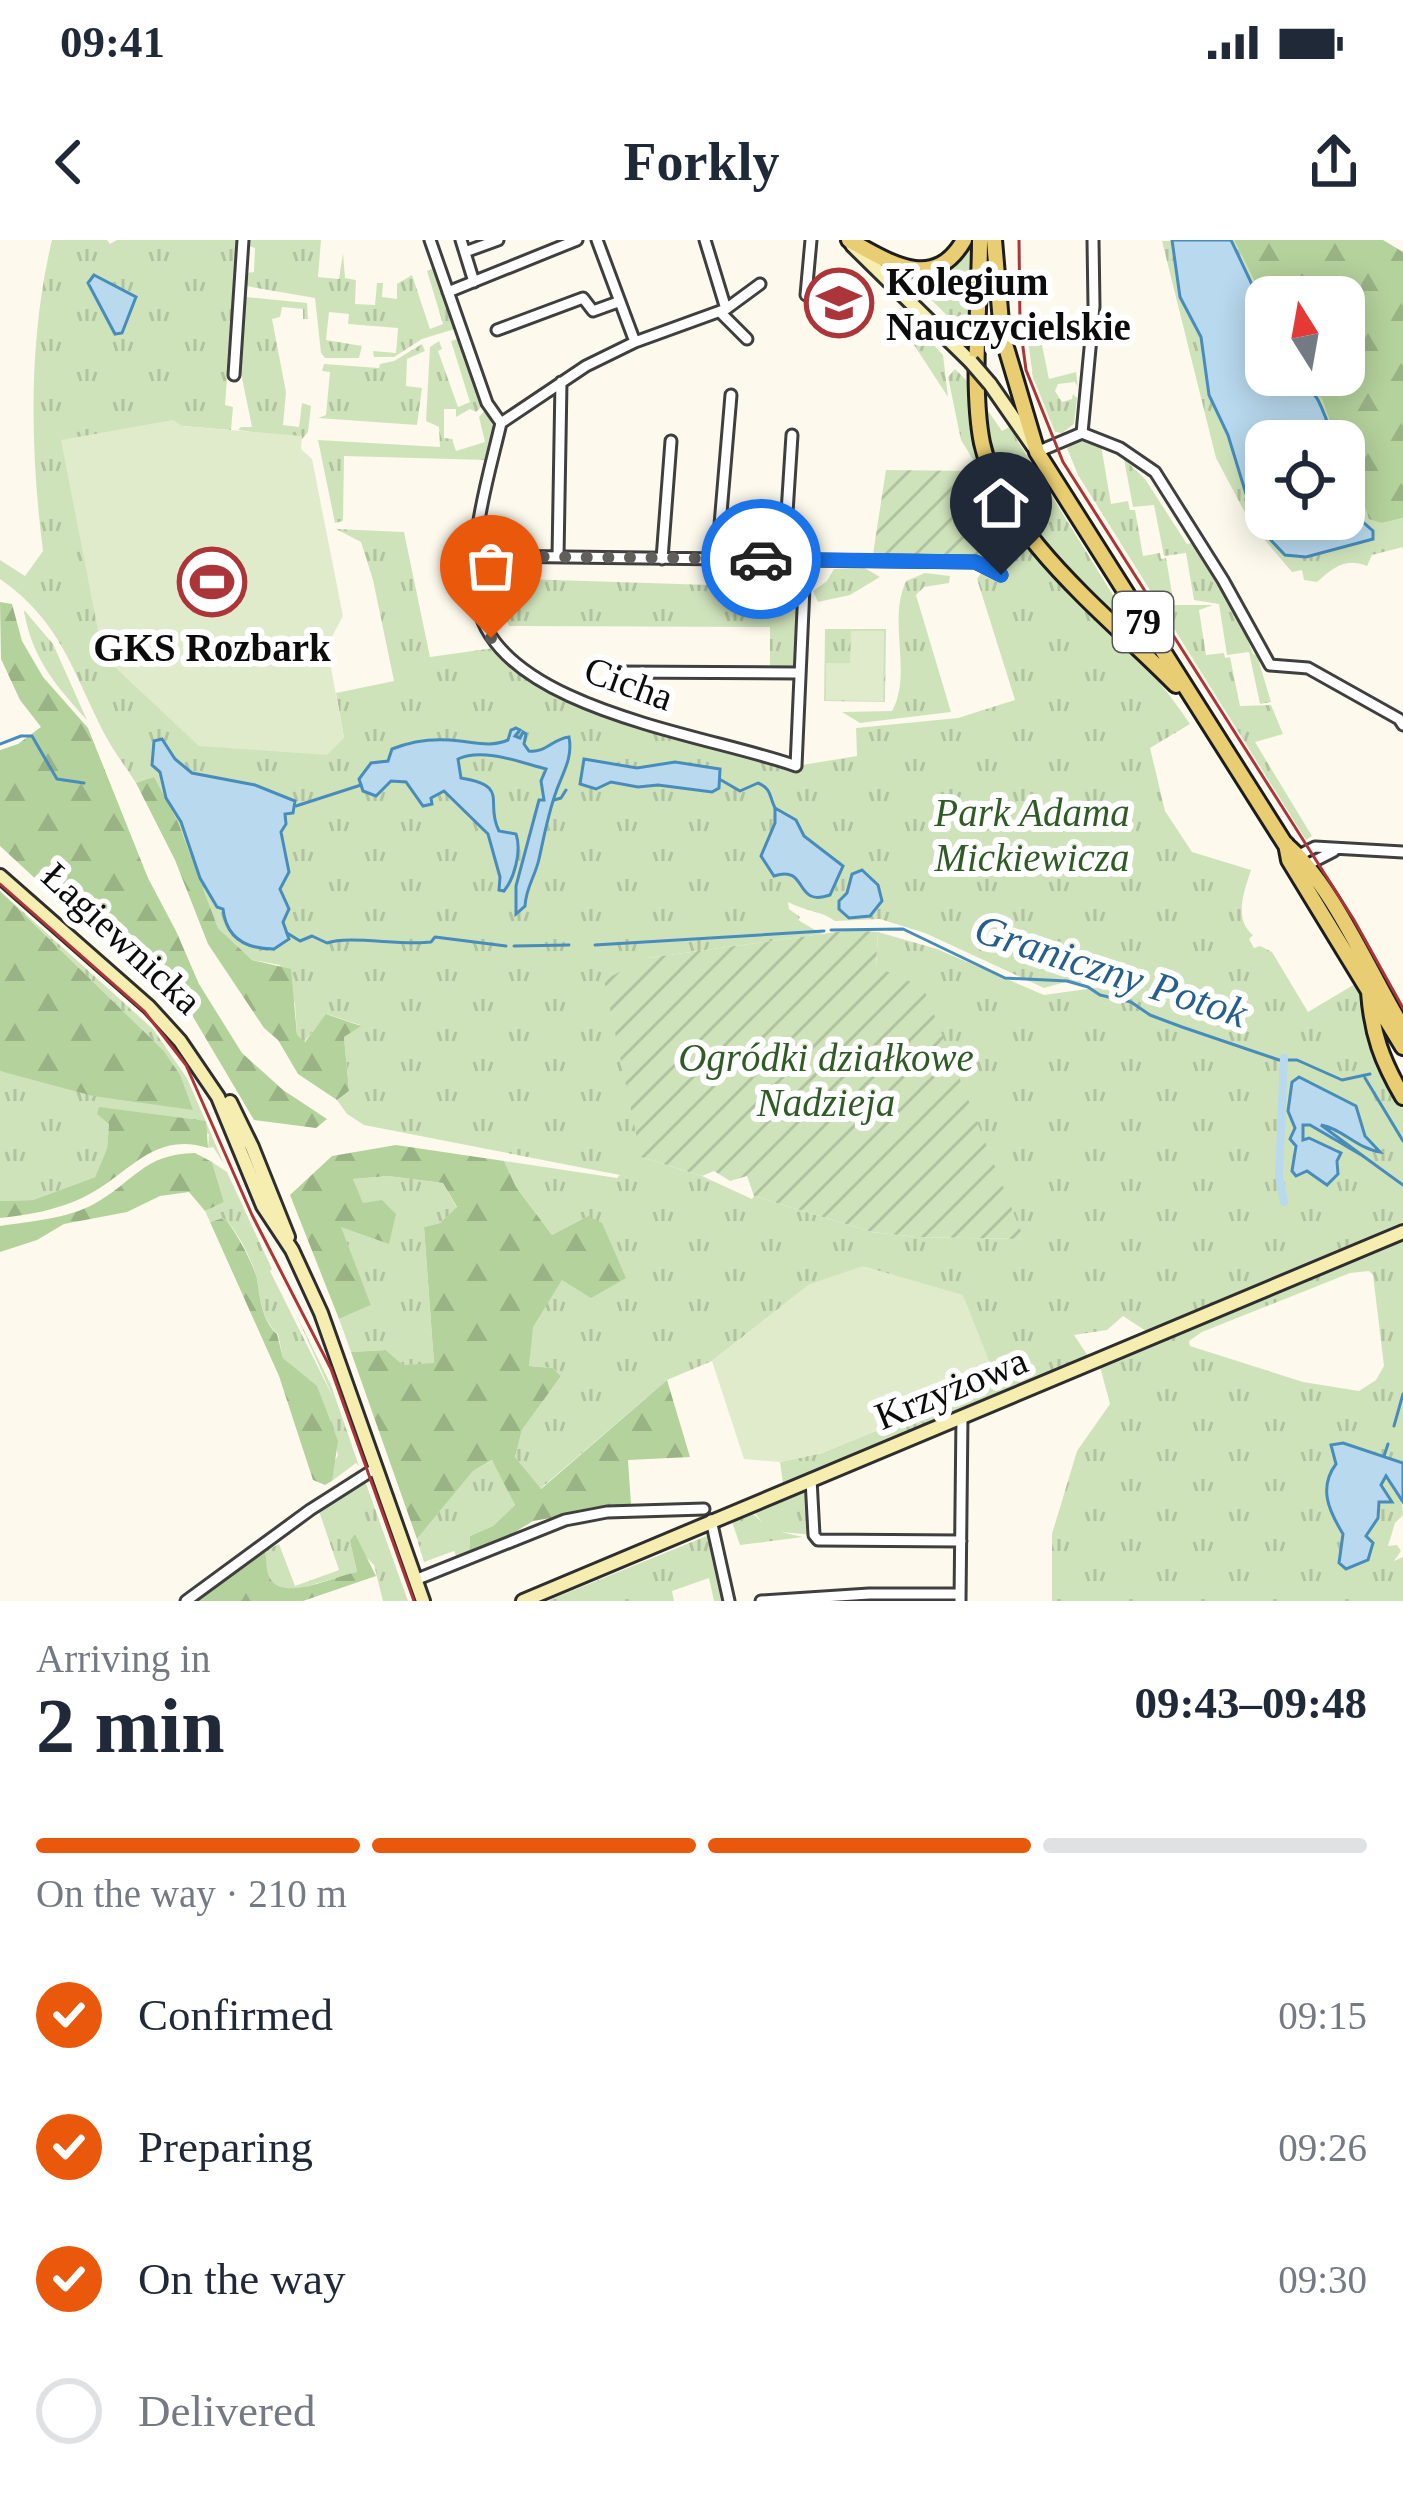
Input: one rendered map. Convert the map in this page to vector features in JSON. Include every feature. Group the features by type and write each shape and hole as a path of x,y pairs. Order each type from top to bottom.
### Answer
{"main road":[{"path":"848,240 892,264 919,269 947,262 964,240"},
{"name":"79","path":"848,240 989,384 1403,1028"},
{"path":"980,240 979,406 987,460 1030,535 1196,706"},
{"path":"994,240 1002,334 1036,452"},
{"name":"79","path":"1295,859 1403,1047"},
{"name":"Łagiewnicka","path":"0,866 146,993 209,1068 252,1147 331,1337 423,1601"},
{"name":"Łagiewnicka","path":"0,876 131,991 180,1041 218,1097 267,1215 292,1250"},
{"path":"1369,986 1378,1053 1403,1097"},
{"name":"Krzyżowa","path":"523,1601 707,1515 811,1479 1403,1232"}],"street":[{"path":"234,375 243,240"},
{"path":"430,240 488,403 502,423 561,381 635,342 723,310 760,284"},
{"path":"461,240 474,282"},
{"path":"466,252 498,240"},
{"path":"596,240 635,342"},
{"path":"705,240 723,310 747,339"},
{"path":"806,295 811,240"},
{"path":"1082,433 1094,306 1093,240"},
{"path":"448,292 570,241"},
{"path":"496,330 583,298 593,311 618,302"},
{"path":"558,557 561,381"},
{"path":"717,560 731,395"},
{"name":"Cicha","path":"502,423 483,500 477,556 477,602 491,638 524,670 590,705 796,766 804,587 784,559 792,435"},
{"path":"1036,452 1082,433 1120,448 1155,472 1270,665 1308,668 1399,718 1403,725"},
{"path":"662,559 670,441"},
{"path":"477,556 976,562 1001,575"},
{"path":"614,672 798,673"},
{"path":"1295,859 1315,848 1403,852"},
{"path":"761,1601 869,1594 960,1598 962,1416"},
{"path":"186,1601 376,1468"},
{"path":"811,1479 818,1540 962,1540"},
{"name":"Krzyżowa","path":"415,1580 565,1520 607,1512 707,1515"},
{"path":"707,1515 729,1601"}],"green space":[{"name":"Park Adama Mickiewicza","path":"52,240 107,240 110,244 117,240 238,240 225,405 233,407 231,430 182,426 344,738 336,693 394,681 361,542 336,529 404,532 430,657 494,648 524,670 590,705 796,766 857,756 856,728 958,718 1015,700 977,579 1013,526 1128,646 1190,724 1150,748 1165,811 1192,852 1251,870 1242,914 1254,948 1272,952 1308,1012 1360,981 1375,1060 1403,1109 1403,1222 1146,1331 1123,1316 1107,1330 1074,1335 1088,1356 783,1483 780,1462 822,1453 997,1381 810,1284 712,1361 667,1380 540,1489 515,1457 522,1430 561,1376 553,1368 529,1366 532,1327 562,1280 588,1216 552,1235 516,1187 504,1161 620,1175 364,1125 337,1100 349,1091 344,1037 360,1025 327,1014 304,1042 297,1035 295,1004 280,965 252,960 218,928 178,822 154,778 136,783 105,735 52,630 0,579 0,560 25,576 43,551 34,395","holes":["170,750 194,774 256,789 284,814 281,832 289,872 280,889 289,909 283,923 225,916 223,908 217,907 200,878 160,778","788,902 835,921 880,919 925,933 1044,988 1069,981 1096,985 1137,982 1044,995 937,949 878,932 876,967 1023,1239 872,1232 752,1199 702,1176 641,1157 647,958 822,934 789,909","1305,1082 1356,1106 1368,1150 1320,1123 1342,1146 1310,1125 1302,1125 1303,1140 1338,1149 1339,1173 1327,1185 1293,1158 1295,1128 1289,1111"]},
{"path":"248,240 321,240 318,277 339,279 343,253 345,278 356,280 355,304 375,305 377,283 383,283 382,297 397,299 397,284 412,275 430,329 443,324 427,271 437,266 458,328 422,339 394,357 374,357 373,351 396,353 398,328 348,324 349,314 329,312 326,340 362,346 359,358 325,358 315,298 246,286 247,273 254,272 255,248 248,246"},
{"path":"976,240 975,343 903,272 918,274"},
{"path":"1234,240 1252,276 1245,276 1245,396 1320,396 1330,420 1245,420 1245,513 1216,458 1162,241"},
{"path":"1234,240 1383,240 1403,252 1403,518 1382,523 1369,519 1365,420 1330,420 1320,396 1365,396 1365,276 1252,276"},
{"path":"245,297 307,303 308,319 303,319 303,309 282,307 280,317 272,319 286,392 283,425 299,427 302,403 311,406 308,432 302,439 238,430 252,427 240,368"},
{"path":"903,312 943,355 948,397 905,331 908,320 902,320"},
{"path":"1025,319 1031,346 1042,345 1049,379 1076,372 1078,387 1075,382 1058,384 1055,391 1062,402 1073,394 1077,398 1074,424 1062,433 1055,432 1033,377"},
{"path":"461,338 483,405 456,417 456,409 444,409 444,438 452,439 456,451 485,442 479,417 486,409 494,429 486,460 344,456 343,521 335,523 318,440 440,447 439,427 426,421 430,347 439,341 442,349 438,351 458,407 470,402 451,341"},
{"path":"422,344 425,351 407,359 406,386 422,388 417,425 318,418 326,415 330,372 322,371 324,364 379,368"},
{"path":"955,369 974,388 975,426 1010,519 961,440 948,377"},
{"path":"984,405 1002,431 1009,427 1139,637 1078,585 1020,513 993,461"},
{"name":"GKS Rozbark","path":"173,420 182,426 302,436 301,449 312,459 343,616 327,646 344,738 327,755 199,746 103,656 61,440"},
{"path":"1080,439 1101,445 1111,504 1128,501 1130,510 1135,510 1143,556 1160,553 1161,559 1166,558 1174,605 1213,605 1199,610 1206,655 1230,657 1240,706 1271,705 1283,734 1255,742 1312,836 1306,840 1078,475 1067,448"},
{"path":"1124,459 1145,479 1187,544 1192,543 1243,627 1271,702 1260,704 1249,652 1227,655 1219,604 1194,600 1186,553 1164,556 1154,505 1133,507"},
{"path":"886,470 972,471 1011,529 990,559 873,554"},
{"path":"1365,496 1382,523 1403,518 1403,547 1372,555 1367,566 1346,563 1317,582 1304,580 1302,570 1292,572 1265,540 1365,540"},
{"path":"775,562 791,562 800,588 795,669 770,669 770,627 509,626 497,601 496,578 775,587"},
{"path":"863,567 880,577 850,595 818,602 813,591 834,569"},
{"path":"925,573 950,576 949,583 924,587 916,595 951,712 860,723 842,712 892,711 900,681 901,597 906,581"},
{"path":"0,602 12,604 22,641 43,677 88,728 148,878 199,984 242,1053 283,1090 327,1119 316,1128 254,1120 189,1010 105,943 0,846 0,750 41,727 20,700 1,659"},
{"path":"24,610 53,644 87,720 39,656"},
{"path":"825,629 886,629 885,702 824,701"},
{"path":"851,631 884,631 883,701 826,700 826,663 850,663"},
{"path":"154,777 178,822 218,928 252,960 291,969 297,1035 305,1042 326,1014 361,1026 344,1037 349,1091 337,1100 298,1074 208,944 175,860 136,783"},
{"path":"0,891 153,1029 187,1078 224,1164 213,1147 208,1148 209,1134 109,1124 107,1150 95,1177 33,1200 0,1201 0,1071 32,1077 163,1050"},
{"path":"0,891 163,1050 180,1075 193,1110 93,1096 0,1071"},
{"name":"Ogródki działkowe Nadzieja","path":"851,930 878,932 876,967 923,987 1024,1239 872,1232 754,1196 747,1176 730,1181 714,1171 702,1176 641,1157 604,980 647,958"},
{"path":"99,1107 206,1121 208,1148 171,1145 140,1159 82,1198 0,1218 0,1201 33,1200 95,1177 107,1149 109,1124 97,1114"},
{"path":"396,1145 504,1161 516,1187 552,1235 588,1216 602,1223 626,1278 591,1298 562,1280 533,1327 529,1366 553,1368 561,1376 522,1430 515,1457 541,1489 667,1380 690,1457 628,1460 631,1504 533,1521 469,1553 470,1536 493,1526 515,1505 492,1460 473,1471 417,1539 351,1352 386,1350 403,1365 434,1363 424,1227 440,1223 457,1207 443,1183 388,1176 353,1179 363,1203 382,1200 396,1214 389,1244 341,1227 371,1305 339,1319 290,1195 332,1156"},
{"path":"195,1153 212,1162 224,1202 205,1211 189,1192 160,1196 127,1212 64,1224 37,1240 0,1252 0,1226 83,1209 163,1158"},
{"path":"212,1162 227,1172 334,1399 294,1310 331,1385 359,1466 356,1463 332,1481 338,1455 317,1387 283,1358 278,1334 265,1316 255,1272 238,1237 223,1218 210,1222 205,1211 224,1202"},
{"path":"388,1176 443,1183 457,1208 440,1223 424,1227 434,1364 403,1365 386,1350 351,1352 339,1319 371,1305 340,1226 363,1204 353,1179"},
{"path":"223,1218 252,1265 265,1316 277,1334 283,1358 317,1386 338,1441 332,1481 325,1485 313,1480 279,1376 210,1222"},
{"path":"1403,1236 1403,1463 1350,1445 1332,1452 1336,1465 1327,1491 1343,1534 1339,1563 1349,1568 1369,1556 1366,1536 1386,1475 1393,1483 1403,1515 1395,1523 1388,1546 1397,1545 1401,1551 1394,1561 1403,1557 1403,1601 1052,1601 1052,1534 1077,1451 1110,1404 1099,1363","holes":["1369,1271 1384,1366 1376,1380 1359,1391 1303,1382 1190,1346 1189,1341 1202,1332 1350,1273"]},
{"path":"863,1266 963,1295 997,1381 822,1453 780,1462 744,1459 712,1361 810,1284"},
{"path":"493,1460 515,1505 493,1526 470,1536 469,1553 457,1558 454,1551 424,1562 417,1539 473,1471"},
{"path":"365,1481 408,1601 383,1601 374,1565 350,1541 357,1572 290,1591 276,1587 266,1575 265,1551 279,1544 295,1586 339,1570 319,1511"},
{"path":"812,1489 814,1535 781,1532 803,1537 740,1545 732,1522 752,1513 762,1522 754,1512"},
{"path":"355,1534 376,1576 303,1601 193,1601 265,1551 269,1577 278,1586 299,1588 357,1572 350,1541"},
{"path":"709,1535 724,1601 714,1601 709,1578 672,1591 674,1601 547,1601"}],"water":[{"path":"1172,240 1231,240 1248,276 1245,396 1314,396 1326,420 1245,420 1245,491 1228,435 1209,395 1201,337 1180,297"},
{"path":"94,275 136,297 122,333 115,334 88,283"},
{"path":"1365,524 1373,531 1373,539 1306,557 1285,555 1271,540 1365,540"},
{"path":"516,728 520,730 515,736 526,734 524,744 529,751 569,737 570,745 525,906 516,914 516,886 539,800 544,800 541,781 546,769 491,755 458,759 461,778 491,791 499,831 516,834 516,864 504,891 499,890 488,834 444,791 431,798 432,804 423,806 406,782 391,781 376,796 363,791 359,779 371,763 388,761 392,749 400,746 434,740 496,743 508,740"},
{"path":"162,739 192,773 255,785 295,801 293,813 285,814 281,832 289,872 280,889 289,909 283,922 289,939 274,949 238,940 200,878 160,772 152,765 154,741"},
{"path":"584,759 637,768 675,762 720,769 719,788 712,792 611,782 596,789 580,784"},
{"path":"775,808 796,820 804,836 843,866 830,895 811,896 792,876 774,876 761,856 775,823"},
{"path":"862,870 878,885 882,901 870,916 849,918 839,909 839,901 847,893 852,874"},
{"path":"1299,1077 1356,1106 1365,1136 1380,1152 1321,1125 1363,1156 1303,1125 1303,1140 1309,1138 1341,1153 1338,1174 1327,1185 1307,1171 1296,1176 1292,1171 1296,1146 1290,1139 1295,1128 1288,1111 1292,1082"},
{"path":"1343,1443 1403,1463 1403,1502 1386,1476 1381,1485 1392,1502 1379,1502 1378,1518 1366,1536 1373,1543 1368,1560 1346,1569 1339,1563 1343,1534 1327,1491 1336,1464 1331,1445"}],"waterway":[{"name":"Graniczny Potok","path":"0,744 32,736 57,779 84,783"},
{"path":"721,780 740,791 763,785 775,808"},
{"path":"296,806 361,785"},
{"path":"554,800 566,790"},
{"name":"Graniczny Potok","path":"831,930 903,929 1005,978 1067,981 1088,987 1182,1027 1279,1060 1297,1060 1342,1080 1370,1074"},
{"name":"Graniczny Potok","path":"595,945 824,931"},
{"name":"Graniczny Potok","path":"287,933 300,941 312,936 327,943 419,943 435,937 506,946"},
{"name":"Graniczny Potok","path":"514,946 569,945"},
{"path":"1284,1058 1279,1176 1284,1202"},
{"path":"1365,1078 1403,1141"},
{"path":"1363,1156 1403,1185"},
{"path":"1394,1426 1403,1394"},
{"path":"1384,1456 1388,1444"}],"tram line":[{"path":"1019,240 1026,370 1063,462 1354,920 1403,1008"},
{"path":"0,884 144,1011 186,1065 252,1215 331,1369 414,1601"}],"way so far":[{"path":"491,638 477,602 477,556 761,559"}],"place":[{"name":"Kolegium Nauczycielskie","path":"839,303"},
{"name":"GKS Rozbark","path":"212,582"}],"route":[{"path":"761,559 976,562 1001,575"}]}
